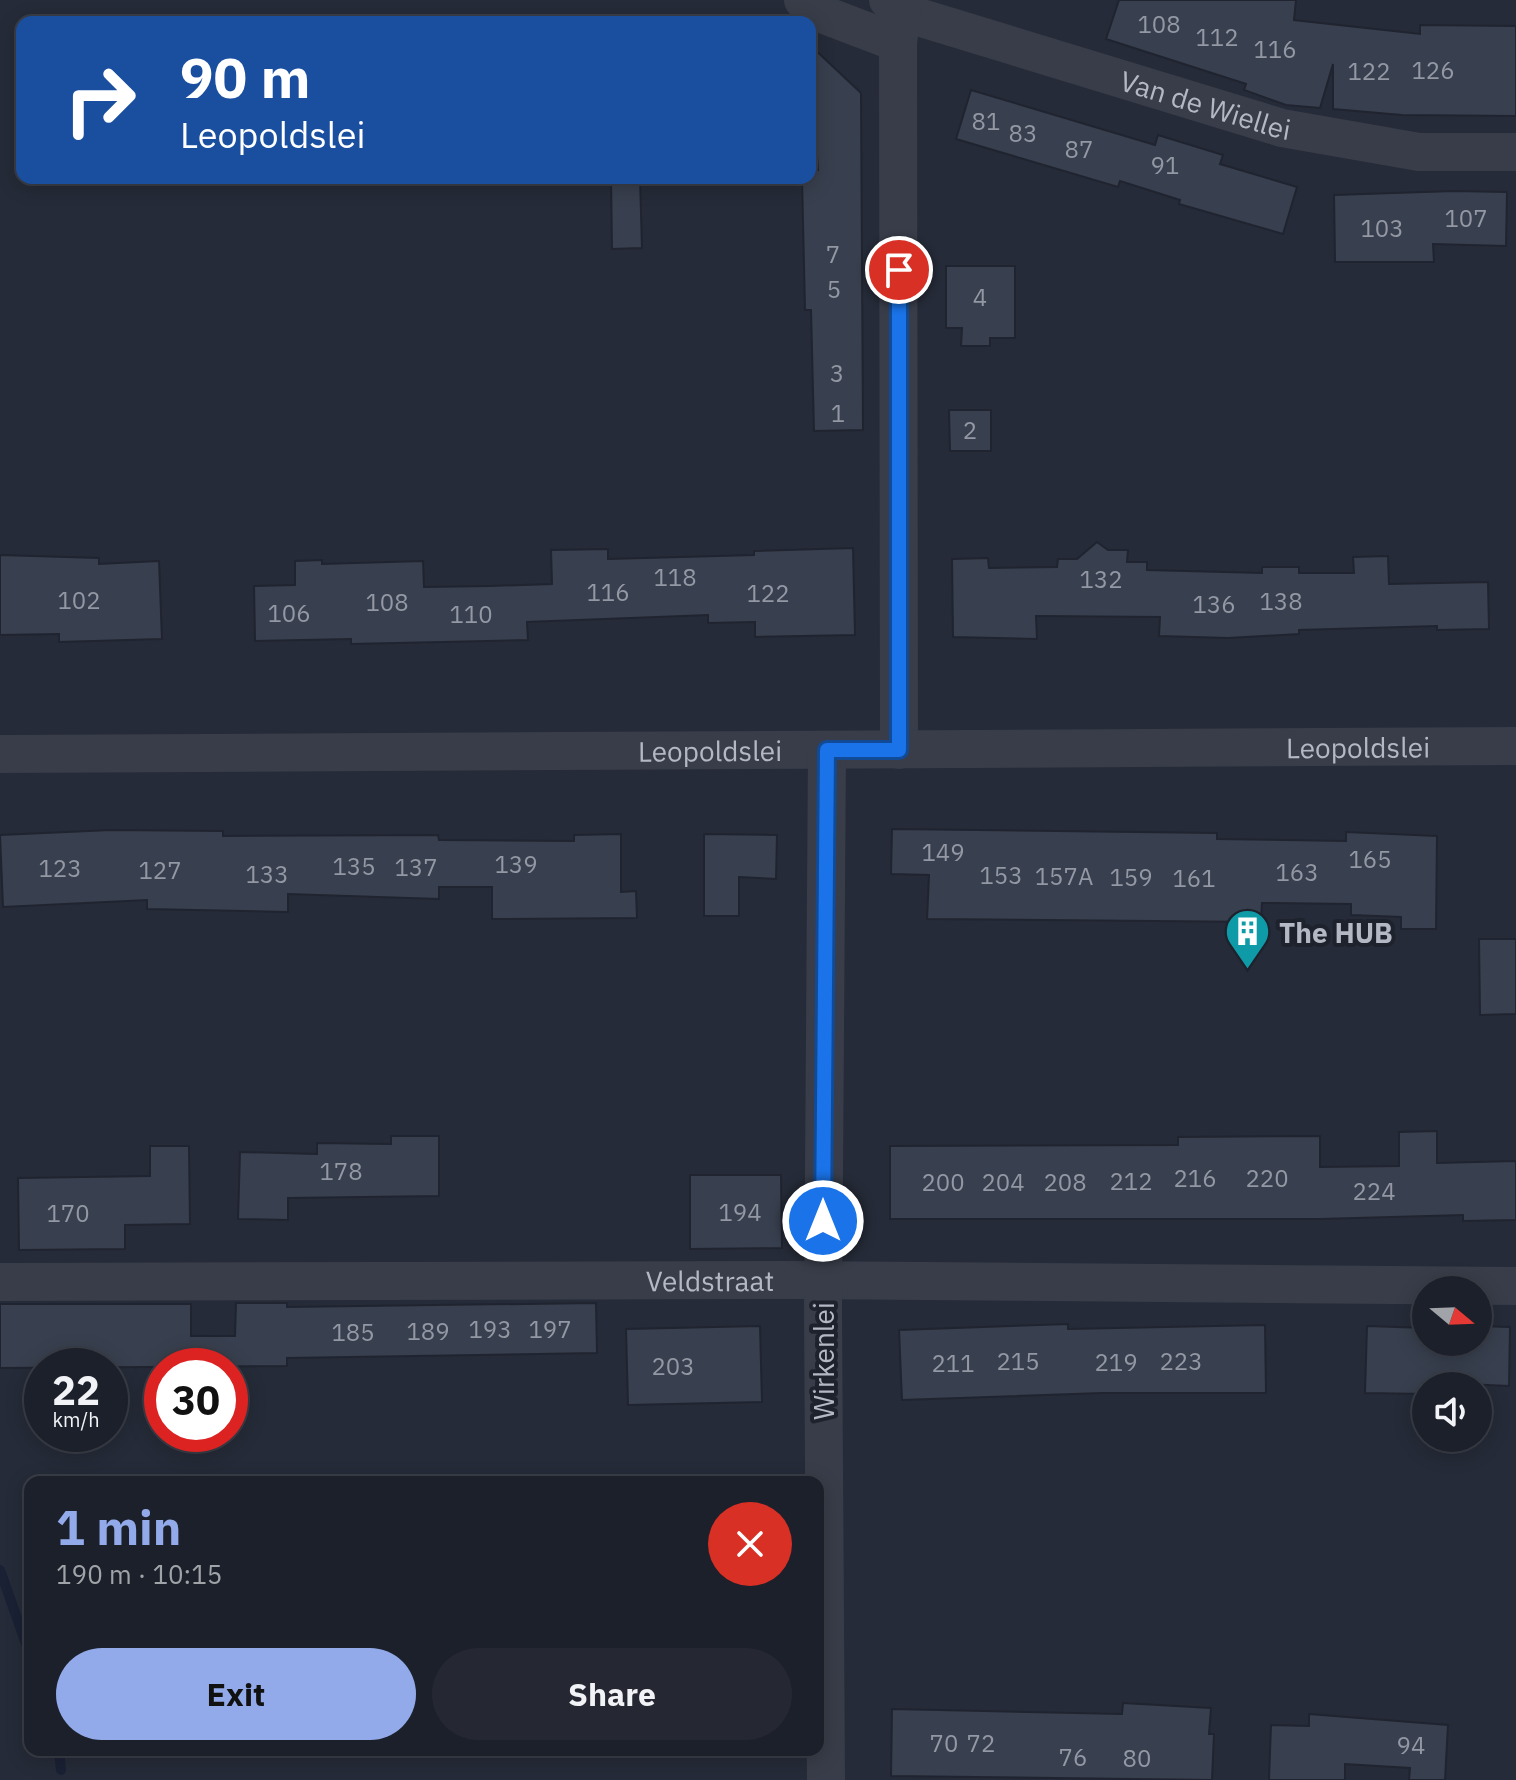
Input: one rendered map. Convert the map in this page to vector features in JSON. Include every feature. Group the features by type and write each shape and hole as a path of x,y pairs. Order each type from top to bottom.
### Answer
{"street":[{"name":"Van de Wiellei","path":"803,0 814,11 896,18 1282,128 1419,152 1516,152"},
{"path":"896,18 899,750"},
{"name":"Leopoldslei","path":"0,754 1516,746"},
{"name":"Wirkenlei","path":"826,1780 823,1281 827,750"},
{"name":"Veldstraat","path":"0,1282 823,1281 1516,1286"}],"building":[{"path":"1119,0 1296,0 1294,20 1420,34 1420,25 1516,26 1516,116 1402,115 1333,109 1333,64 1320,108 1286,105 1244,90 1246,84 1106,39"},
{"path":"816,51 861,93 863,430 814,431 811,310 805,310 802,184 816,184"},
{"path":"971,90 1155,145 1158,135 1223,155 1220,164 1297,187 1283,234 1179,204 1180,200 1120,181 1118,187 956,139"},
{"path":"611,184 640,184 642,248 612,249"},
{"path":"1507,192 1506,246 1433,244 1434,262 1335,262 1334,195"},
{"path":"946,266 1015,266 1015,338 990,338 990,346 961,346 962,328 946,328"},
{"path":"949,410 991,410 991,451 950,451"},
{"path":"1097,542 1108,550 1128,550 1127,562 1147,562 1147,570 1262,573 1262,567 1299,567 1299,573 1354,573 1353,557 1388,556 1389,584 1488,582 1489,629 1437,630 1437,626 1299,630 1299,634 1228,638 1159,636 1160,617 1036,616 1037,639 953,637 952,559 988,558 989,568 1057,567 1058,559 1077,559"},
{"path":"853,548 855,635 755,637 755,622 708,623 708,615 527,622 528,640 351,644 351,639 255,641 254,586 295,585 295,561 322,560 322,564 423,561 424,587 490,586 552,584 551,550 608,549 608,559 754,555 754,551"},
{"path":"0,555 99,558 99,564 159,561 162,639 59,642 59,634 0,635"},
{"path":"892,829 1217,833 1217,839 1346,841 1346,832 1437,836 1436,929 1401,929 1401,917 1351,915 1351,904 1262,903 1261,922 927,919 929,875 891,874"},
{"path":"111,830 223,831 223,836 438,835 439,840 574,841 574,835 621,834 621,892 636,891 637,918 492,919 492,887 439,887 439,899 288,894 288,912 147,909 147,900 3,907 0,835"},
{"path":"704,834 777,835 776,879 739,877 739,916 704,916"},
{"path":"1479,939 1516,939 1516,1014 1480,1015"},
{"path":"1437,1131 1437,1163 1516,1161 1516,1220 1463,1221 1463,1215 1320,1219 890,1219 890,1146 1178,1145 1178,1137 1320,1136 1320,1167 1399,1166 1399,1132"},
{"path":"391,1136 439,1136 439,1196 288,1198 288,1220 238,1219 240,1152 317,1154 317,1143 391,1144"},
{"path":"150,1146 189,1146 190,1224 125,1225 125,1249 19,1250 18,1178 150,1176"},
{"path":"690,1175 781,1175 782,1248 690,1249"},
{"path":"236,1303 287,1303 287,1307 596,1303 597,1353 287,1358 287,1366 248,1366 248,1348 144,1348 144,1367 128,1367 128,1348 24,1348 24,1368 0,1368 0,1304 191,1304 191,1336 235,1336"},
{"path":"1068,1324 1068,1329 1265,1325 1266,1393 1102,1393 902,1400 899,1330"},
{"path":"760,1326 762,1402 628,1405 626,1329"},
{"path":"1367,1326 1412,1328 1412,1356 1492,1356 1492,1326 1510,1327 1509,1386 1492,1385 1492,1372 1412,1372 1412,1394 1365,1393"},
{"path":"1123,1703 1211,1708 1209,1734 1214,1734 1212,1780 891,1776 892,1709 1122,1714"},
{"path":"1309,1714 1448,1725 1445,1780 1409,1780 1410,1768 1345,1764 1345,1780 1269,1780 1271,1725 1309,1726"}],"waterway":[{"path":"0,1570 24,1638"},
{"path":"60,1756 61,1770"}],"place":[{"name":"The HUB","path":"1248,971"}],"route":[{"path":"823,1221 827,750 899,750 899,270"}]}
